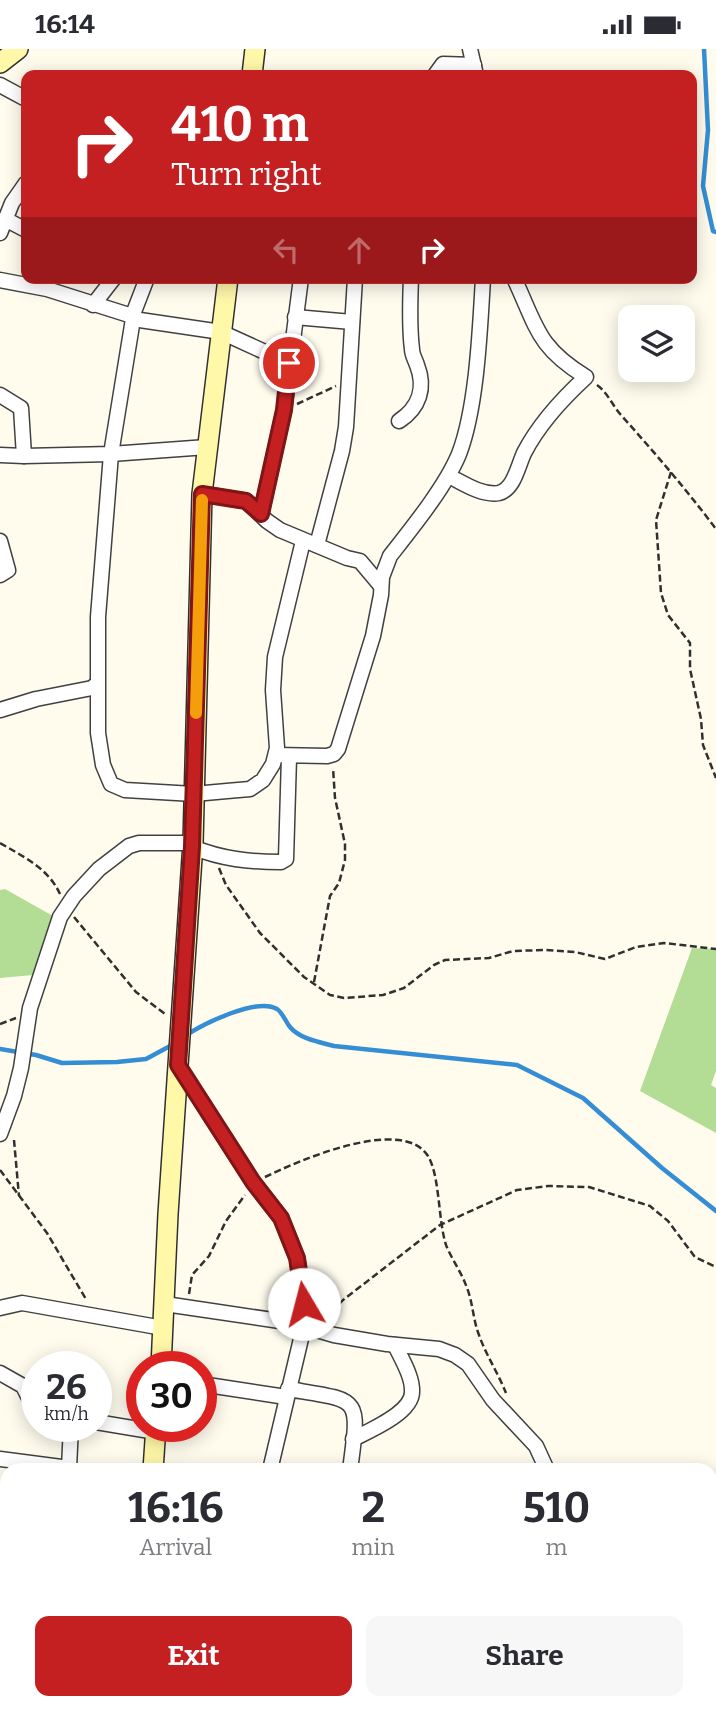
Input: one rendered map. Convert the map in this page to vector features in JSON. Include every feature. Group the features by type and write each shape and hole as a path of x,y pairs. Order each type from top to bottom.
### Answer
{"street":[{"path":"0,63 18,49"},
{"path":"253,70 255,49"},
{"path":"262,70 264,49"},
{"path":"439,70 443,64 475,70 470,49"},
{"path":"0,85 21,96"},
{"path":"0,233 12,203 21,190"},
{"path":"5,219 21,227"},
{"path":"0,280 47,289 133,319 221,333 289,363"},
{"path":"93,305 109,284"},
{"path":"145,284 133,319 110,454 98,606 98,733 103,765 111,784 125,790 194,794 250,789 263,780 282,756 334,754 338,749 373,636 382,577 390,556 449,475 459,452 470,408 482,284"},
{"path":"162,1351 192,845 202,494 227,284"},
{"path":"261,514 284,410 299,284"},
{"path":"7,1134 30,1008 60,917 99,869 129,846 139,843 192,845 213,856 240,860 281,862 286,859 282,756 273,669 310,543 342,451 355,284"},
{"path":"399,421 413,411 421,391 418,366 412,352 409,309 411,284"},
{"path":"449,475 490,493 507,490 538,430 586,377 569,367 543,341 516,284"},
{"path":"295,317 352,322"},
{"path":"0,395 21,408 24,456"},
{"path":"0,455 110,454 207,447"},
{"path":"202,494 246,501 280,530 360,561 381,586"},
{"path":"0,541 8,567 7,572 0,575"},
{"path":"0,709 92,688 97,684"},
{"path":"178,1065 253,1182 281,1218 292,1243 301,1281 310,1327 287,1393 272,1463"},
{"path":"0,1308 22,1303 163,1328"},
{"path":"165,1304 310,1327 334,1335 439,1349 455,1355 468,1364 493,1400 536,1446 543,1463"},
{"path":"353,1439 393,1417 409,1402 412,1392 408,1375 395,1345"},
{"path":"0,1373 21,1386"},
{"path":"217,1386 332,1396 349,1402 356,1420 351,1463"},
{"path":"71,1442 71,1463"},
{"path":"154,1463 155,1442"},
{"path":"0,1459 20,1463"}],"path":[{"path":"586,377 604,390 618,412 671,472 716,529"},
{"path":"284,410 348,381"},
{"path":"671,472 656,520 661,593 668,615 690,643 690,669 701,719 703,745 716,778"},
{"path":"314,983 330,896 342,876 345,860 345,844 334,790 334,754"},
{"path":"0,843 36,864 53,880 66,908 136,992 181,1027"},
{"path":"213,856 226,885 252,923 304,977 330,995 344,998 383,995 404,988 445,960 489,958 513,951 575,952 605,959 636,947 664,943 716,949"},
{"path":"7,1134 19,1196"},
{"path":"186,1307 192,1275 209,1256 226,1221 253,1182 288,1165 345,1147 385,1139 414,1143 428,1155 433,1168 440,1225 447,1247 467,1288 478,1335 508,1398"},
{"path":"0,1170 47,1233 94,1315"},
{"path":"310,1327 440,1225 516,1190 548,1186 589,1187 650,1206 668,1221 695,1257 716,1267"}],"green space":[{"path":"5,889 53,916 33,975 0,978 0,890"},
{"path":"692,948 716,949 716,1071 711,1085 716,1088 716,1133 640,1091"}],"waterway":[{"path":"704,49 708,130 703,186 713,231 716,232"},
{"path":"185,1036 230,1013 268,1006 277,1009 290,1027 299,1034 334,1046 517,1065 583,1098 662,1168 716,1211"},
{"path":"0,1049 62,1063 117,1062 146,1059 172,1045"}],"slow traffic":[{"path":"196,713 202,500"}],"route":[{"path":"289,363 284,410 261,514 246,501 202,494 192,847 178,1065 253,1182 281,1218 297,1258 304,1304"}]}
